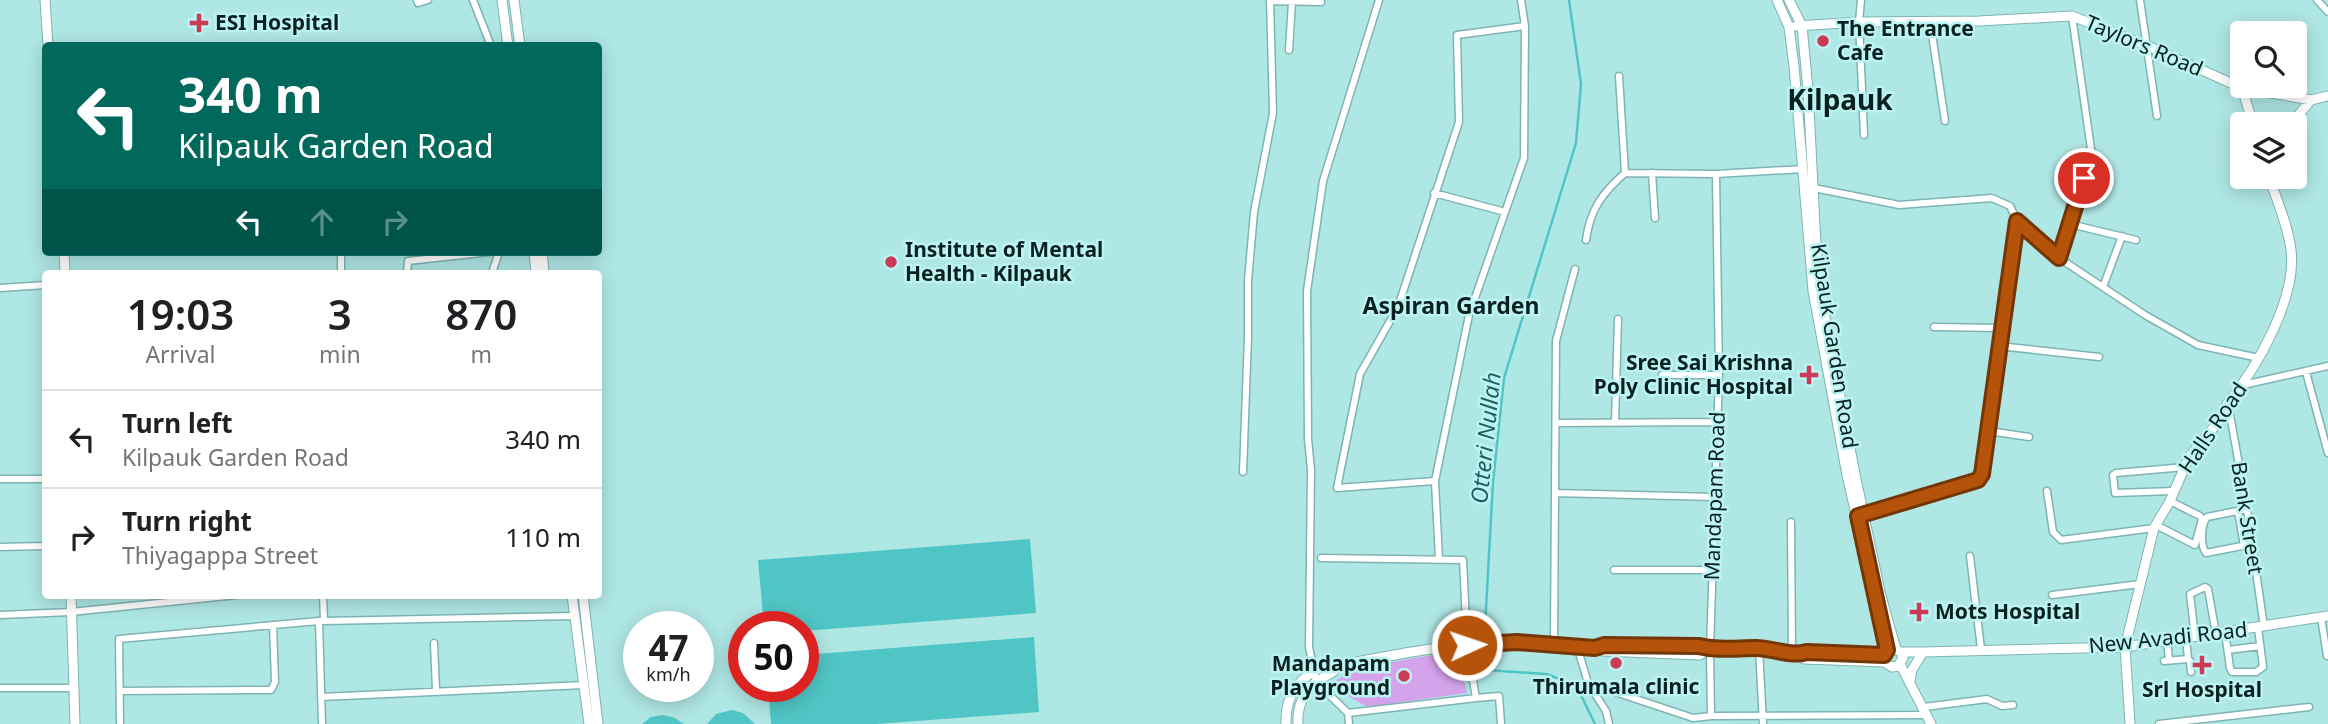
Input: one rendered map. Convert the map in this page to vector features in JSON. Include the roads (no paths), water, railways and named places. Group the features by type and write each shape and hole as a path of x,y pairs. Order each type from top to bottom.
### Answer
{"main road":[{"path":"45,0 48,42"},
{"path":"502,0 507,42"},
{"path":"514,0 519,42"},
{"name":"Kilpauk Garden Road","path":"1777,0 1789,26 1794,65 1813,291 1847,475 1862,515"},
{"name":"Kilpauk Garden Road","path":"1789,0 1802,26 1820,288 1837,388 1894,656 1928,715"},
{"name":"Taylors Road","path":"1789,26 2072,16 2230,83"},
{"name":"Taylors Road","path":"2300,98 2311,100 2328,96"},
{"path":"2301,112 2311,100"},
{"name":"Halls Road","path":"2129,724 2125,647 2155,527 2189,457 2229,409 2227,404 2243,385 2259,358 2283,307 2291,250 2273,189"},
{"path":"71,599 75,724"},
{"path":"573,599 589,724"},
{"path":"583,599 598,724"},
{"name":"New Avadi Road","path":"1467,645 1554,644 1603,651 1700,655 1710,649 1759,648 1804,659 1894,656 1982,649 2125,647 2324,616"},
{"path":"1286,724 1293,690 1304,677 1331,662 1340,665 1467,645"},
{"path":"1910,681 1912,670 1923,652"},
{"path":"1298,724 1304,695 1316,682 1335,672 1340,665"}],"street":[{"path":"417,0 418,3 428,0"},
{"path":"472,0 489,42"},
{"path":"1349,724 1348,713 1316,682 1309,647 1311,470 1308,439 1307,291 1323,181 1379,0"},
{"path":"1439,559 1436,481 1469,315 1524,158 1525,26 1521,0"},
{"path":"1861,0 1859,22 1864,135"},
{"path":"2140,0 2157,116"},
{"path":"2317,0 2328,12"},
{"path":"1243,472 1249,269 1254,212 1273,113 1270,1 1321,2"},
{"path":"1289,50 1292,2"},
{"path":"2059,258 2092,156 2072,16"},
{"path":"1930,21 1945,121"},
{"path":"1436,481 1337,488 1360,374 1398,307 1459,122 1458,35 1525,26"},
{"path":"1619,76 1625,173"},
{"path":"1586,240 1588,224 1602,194 1625,173 1716,174 1804,169"},
{"path":"1652,173 1655,218"},
{"name":"Mandapam Road","path":"1711,716 1710,649 1719,375 1716,174"},
{"path":"1814,188 1899,205 1992,198 2010,206 2017,221 2059,258 2198,345 2259,358"},
{"path":"1434,193 1505,212"},
{"path":"1862,515 1978,480 1982,474 2017,221"},
{"path":"2070,224 2136,240"},
{"path":"2103,287 2122,236"},
{"path":"407,256 407,270"},
{"path":"408,261 454,256"},
{"path":"1554,644 1556,341 1575,269"},
{"path":"0,288 42,285"},
{"path":"1615,422 1618,319"},
{"path":"1934,327 2002,328"},
{"path":"2000,346 2099,357"},
{"path":"2243,385 2328,366"},
{"path":"2306,372 2328,453"},
{"path":"1662,375 1719,375"},
{"name":"Bank Street","path":"2229,409 2252,544 2261,627 2260,646"},
{"path":"1556,423 1717,422"},
{"path":"1989,430 2029,437"},
{"path":"2047,491 2053,532 2061,540 2155,527 2195,545 2202,519 2171,496 2115,493 2113,475 2116,473 2185,467"},
{"path":"0,479 42,479"},
{"path":"1555,493 1715,497"},
{"path":"2247,509 2207,517 2204,521 2202,547 2206,553 2252,544"},
{"path":"2238,511 2244,546"},
{"path":"1791,522 1795,655"},
{"path":"2241,528 2249,526"},
{"path":"0,547 42,546"},
{"path":"1970,556 1982,649"},
{"path":"1321,558 1463,560 1467,645 1476,698"},
{"path":"1614,570 1713,570"},
{"path":"2052,595 2140,584"},
{"path":"2191,673 2188,659 2190,594 2205,587 2208,589 2228,650 2232,672 2256,672 2263,667 2260,646 2228,650"},
{"path":"0,615 71,612 198,599"},
{"path":"322,724 323,599"},
{"path":"120,724 119,639 322,621 575,616"},
{"path":"2324,616 2328,656"},
{"path":"120,691 271,691 275,682 273,625"},
{"path":"2167,641 2166,661 2188,659"},
{"path":"434,643 436,690"},
{"path":"1577,646 1588,683 1606,710 1609,724"},
{"path":"1759,648 1763,724"},
{"path":"1588,683 1694,721 1711,716 1928,715 1987,699 2003,706 2013,705"},
{"path":"321,697 584,685"},
{"path":"0,688 73,688"},
{"path":"1348,713 1499,696 1501,724"},
{"path":"2159,724 2309,708"},
{"path":"1839,714 1841,724"}],"water":[{"path":"1030,539 1036,613 819,630 819,611 763,611 758,560"},
{"path":"1034,637 1039,712 876,724 771,724 769,702 819,702 819,654"},
{"path":"732,710 743,713 755,724 707,724 716,714"},
{"path":"663,715 684,724 642,724 651,717"}],"waterway":[{"name":"Otteri Nullah","path":"1569,0 1581,84 1576,143 1504,378 1493,482 1485,627 1486,670 1546,674 1576,685 1595,724"}],"place":[{"name":"ESI Hospital","path":"199,23"},
{"name":"The Entrance Cafe","path":"1823,41"},
{"name":"Institute of Mental Health - Kilpauk","path":"891,262"},
{"name":"Sree Sai Krishna Poly Clinic Hospital","path":"1809,375"},
{"name":"Mots Hospital","path":"1919,612"},
{"name":"Thirumala clinic","path":"1616,663"},
{"name":"Srl Hospital","path":"2202,665"},
{"name":"Mandapam Playground","path":"1404,676"}],"district":[{"name":"Kilpauk","path":"1840,100"},
{"name":"Aspiran Garden","path":"1451,306"}]}
